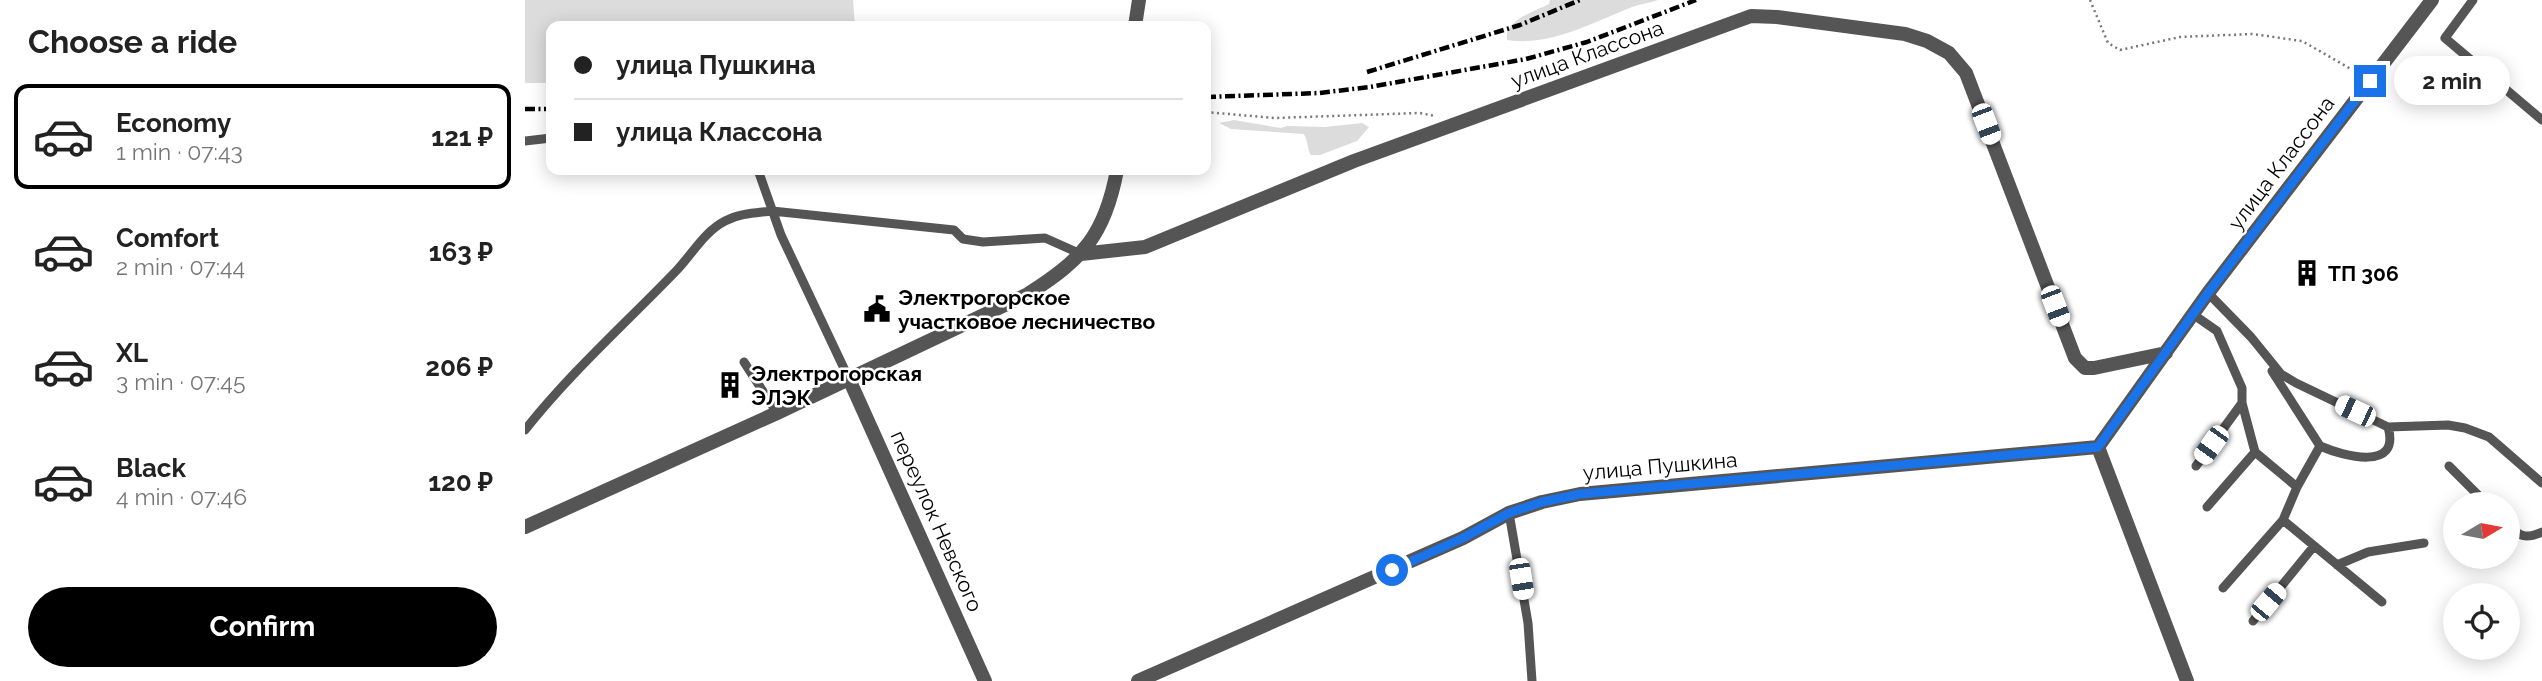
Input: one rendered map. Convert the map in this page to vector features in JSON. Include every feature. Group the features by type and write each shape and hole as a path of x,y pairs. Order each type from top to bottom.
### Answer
{"street":[{"path":"1136,21 1139,0"},
{"name":"улица Классона","path":"2098,447 2208,293 2432,0"},
{"name":"улица Классона","path":"1081,254 1145,247 1354,161 1751,16 1777,17 1905,34 1927,41 1949,53 1966,72 2075,358 2085,368 2094,368 2166,353"},
{"path":"525,527 777,413 1028,294 1057,275 1081,254 1101,227 1116,175"},
{"name":"переулок Невского","path":"849,379 985,681"},
{"path":"2098,447 2187,681"},
{"name":"улица Пушкина","path":"1138,681 1463,538 1509,513 1542,502 1580,494 2098,447"}],"lane":[{"path":"2473,0 2445,38 2542,120"},
{"path":"525,141 546,139"},
{"path":"760,175 781,235 849,379"},
{"path":"525,429 708,233 726,220 745,214 772,211 954,230 963,239 983,242 1045,238 1081,254"},
{"path":"2208,293 2251,337 2281,374 2388,427 2448,425 2489,437 2542,483"},
{"path":"2194,316 2217,331 2220,337 2242,388 2242,403 2255,452 2297,487"},
{"path":"2251,337 2320,446 2352,456 2374,458 2388,449 2392,440 2388,427"},
{"path":"744,362 777,413"},
{"path":"2196,466 2242,403"},
{"path":"2223,588 2283,520 2297,487 2320,446"},
{"path":"2207,508 2255,452"},
{"path":"2449,466 2475,492"},
{"path":"1509,513 1528,623 1532,681"},
{"path":"2283,520 2382,602"},
{"path":"2520,536 2531,537 2542,532"},
{"path":"2337,565 2368,552 2424,542"},
{"path":"2253,621 2314,546"}],"path":[{"path":"2090,0 2108,43 2120,50 2180,37 2252,34 2302,41 2370,81"},
{"path":"1211,112 1274,118 1420,113 1463,121"}],"shaded area":[{"path":"525,0 853,0 855,21 546,21 546,83 525,83"},
{"path":"1550,0 1658,0 1632,7 1555,37 1507,40 1507,33 1515,22 1549,4"},
{"path":"1234,120 1280,128 1362,123 1369,127 1357,141 1320,155 1311,155 1304,134 1231,129 1219,123"}],"railway":[{"path":"1367,72 1520,25 1580,0"},
{"path":"1211,97 1319,93 1370,87 1526,59 1587,42 1696,0"},
{"path":"525,109 546,109"}],"place":[{"name":"ТП 306","path":"2307,273"},
{"name":"Электрогорское участковое лесничество","path":"877,309"},
{"name":"Электрогорская ЭЛЭК","path":"730,385"}],"route":[{"path":"1392,570 1463,538 1509,513 1580,494 2098,447 2208,293 2370,81"}]}
